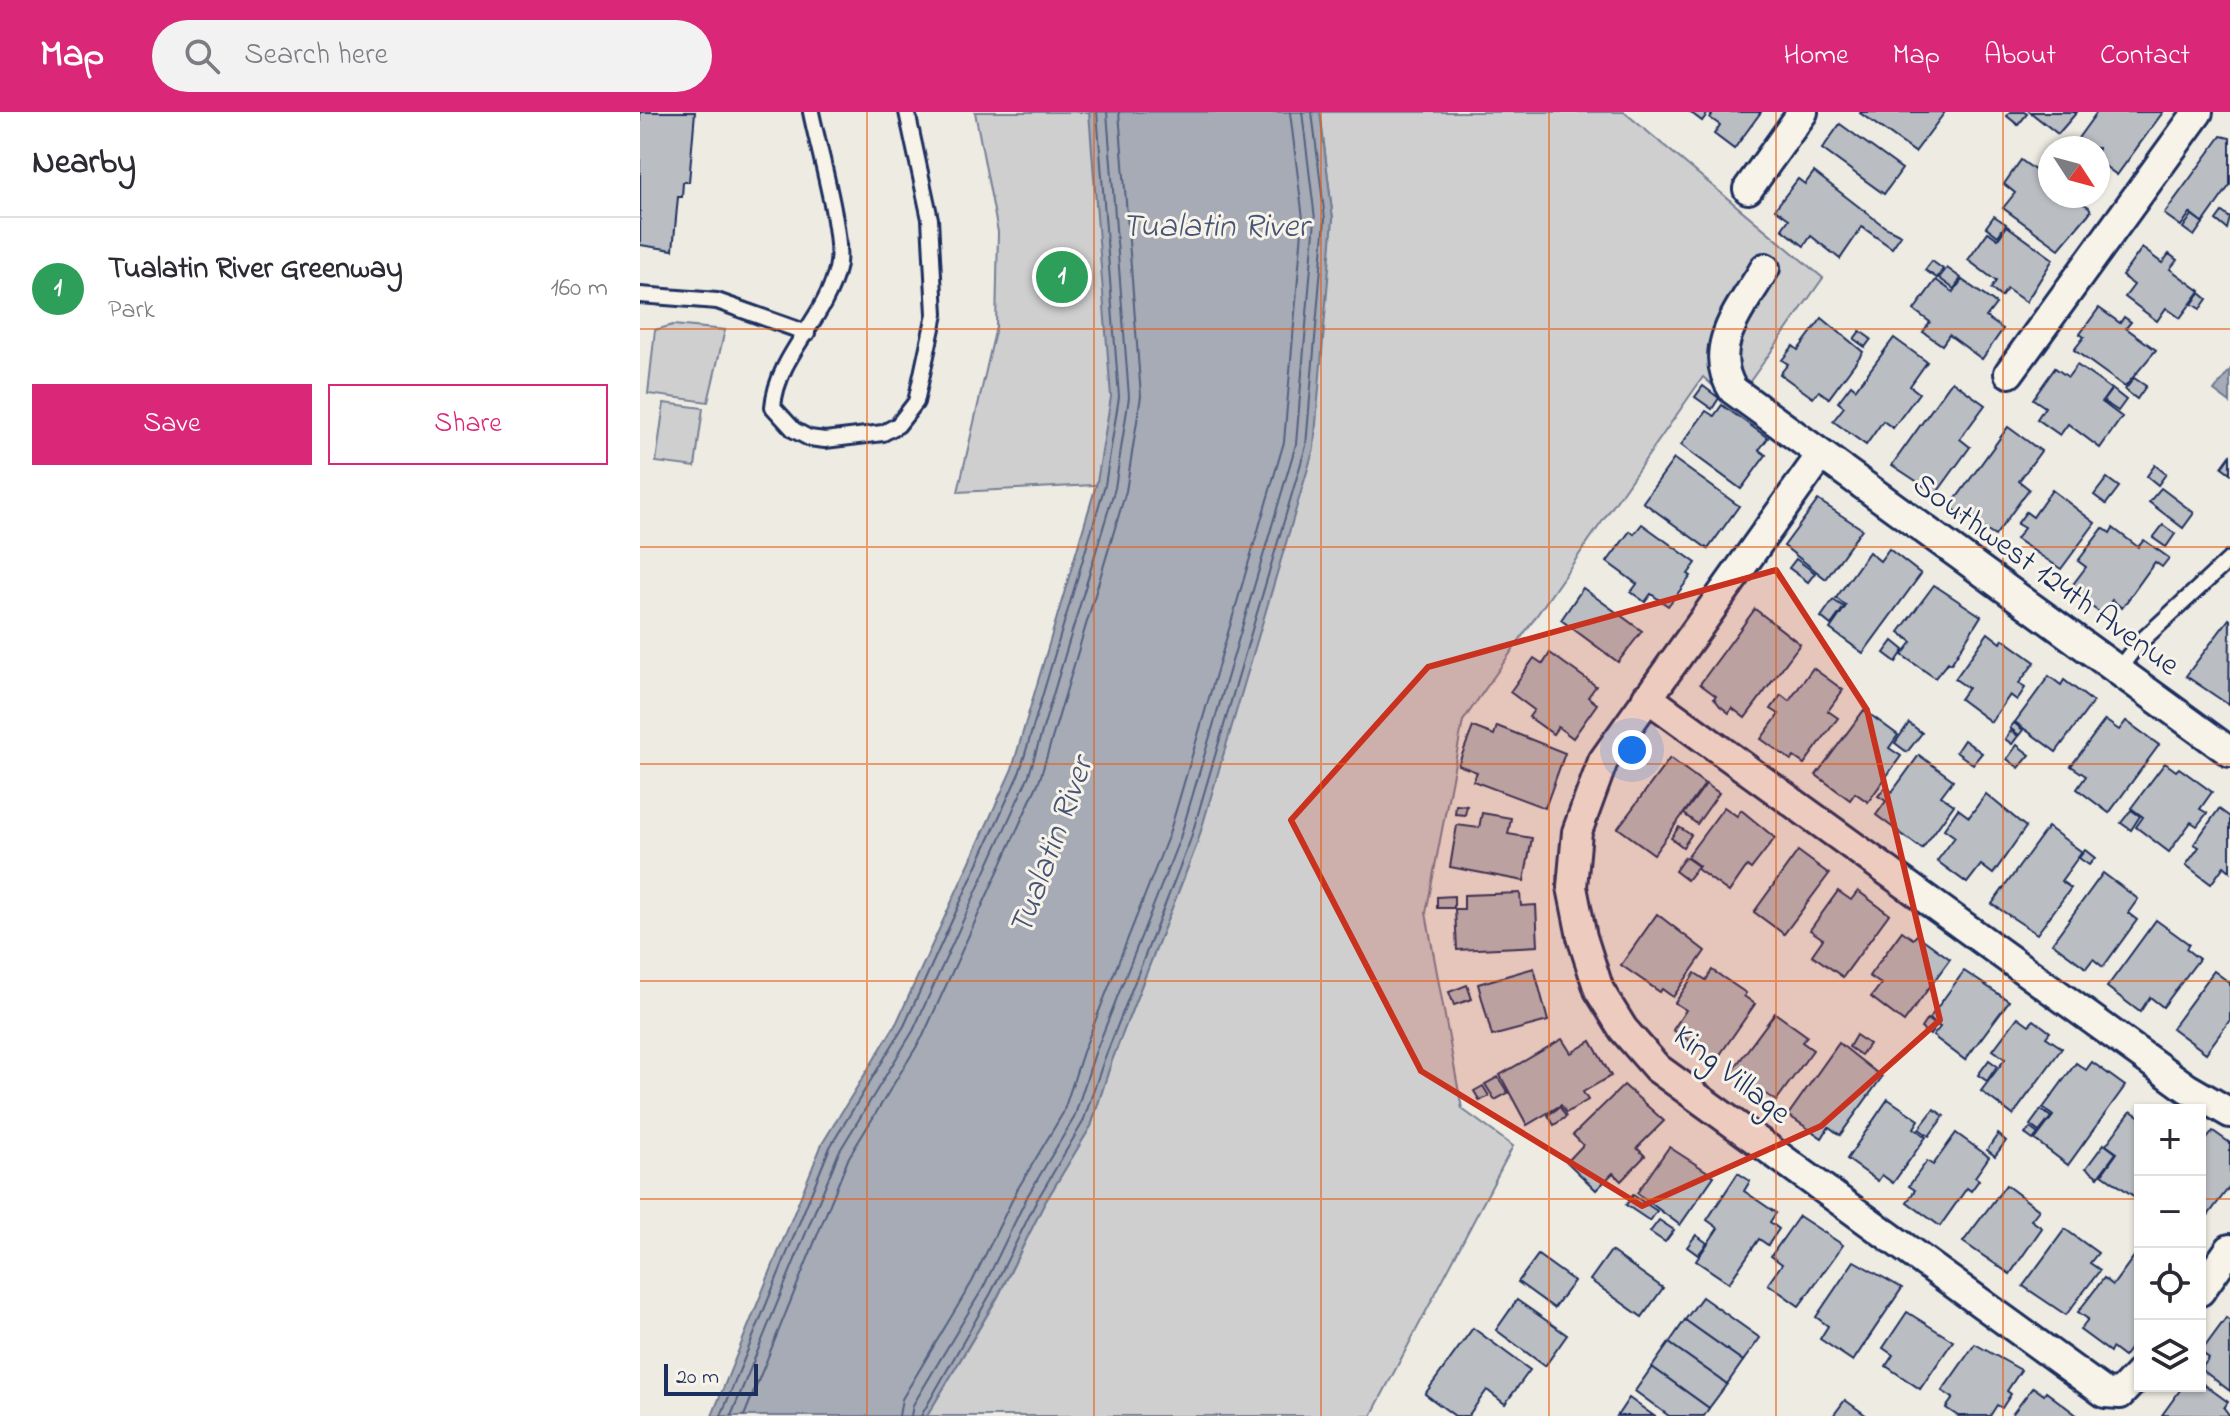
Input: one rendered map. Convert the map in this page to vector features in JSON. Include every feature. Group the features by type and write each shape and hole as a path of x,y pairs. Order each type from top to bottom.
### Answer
{"street":[{"path":"1748,189 1803,112"},
{"path":"2009,373 2198,112"},
{"name":"Southwest 124th Avenue","path":"1765,268 1722,345 1723,374 1733,390 2230,752"},
{"name":"King Village","path":"1821,455 1603,761 1577,832 1572,887 1582,937 1599,990 1623,1029 1657,1068 2105,1393 2120,1394 2134,1379"},
{"path":"1647,697 2175,1080 2230,1113"},
{"path":"2206,1283 2230,1249"}],"lane":[{"path":"811,112 839,265 807,333 775,389 773,407 794,430 809,438 825,440 883,433 898,425 916,402 935,314 930,219 907,112"},
{"path":"640,295 717,301 807,333"},
{"path":"2118,670 2138,644 2230,559"}],"highlighted area":[{"path":"1776,570 1867,710 1940,1020 1821,1126 1642,1206 1421,1071 1291,820 1428,667"}],"shaded area":[{"path":"975,112 1105,112 1113,484 958,492 996,327 998,232"},
{"path":"1320,112 1624,112 1823,278 1734,404 1703,377 1463,721 1426,913 1462,1109 1513,1146 1371,1416 927,1416 998,1297 1044,1204 1091,1126 1111,1063 1197,844 1237,700 1333,219"},
{"path":"673,325 725,330 708,402 648,394 655,330"},
{"path":"664,403 703,408 695,467 656,462"}],"water":[{"name":"Tualatin River","path":"1089,112 1320,112 1333,219 1314,448 1197,844 1111,1063 1091,1126 1044,1204 998,1296 927,1416 712,1416 822,1144 897,1022 1012,769 1097,482 1111,397"},
{"path":"2230,370 2230,403 2214,391"}],"building":[{"path":"640,112 695,112 689,182 683,182 682,197 678,197 673,250 640,245"},
{"path":"1690,112 1761,112 1734,149 1714,134 1720,125 1710,118 1712,115 1708,113 1702,121"},
{"path":"1861,112 1945,112 1915,152 1860,113"},
{"path":"2010,112 2027,114 2018,125 2007,116"},
{"path":"2030,112 2077,112 2058,134"},
{"path":"2097,112 2163,112 2117,175 2110,170 2110,136 2080,136"},
{"path":"1840,124 1902,169 1884,194 1822,149"},
{"path":"2221,136 2230,138 2230,185 2203,223 2190,213 2181,226 2164,214"},
{"path":"2021,160 2038,172 2038,208 2090,208 2091,211 2059,249 2003,208 2015,193 2004,184"},
{"path":"1814,172 1885,227 1901,235 1892,248 1862,227 1840,259 1811,236 1804,246 1782,229 1789,219 1775,209 1798,179 1805,184"},
{"path":"2222,212 2230,218 2227,229 2216,220"},
{"path":"2192,215 2203,223 2194,236 2183,228"},
{"path":"1994,216 2006,224 1998,236 1986,227"},
{"path":"2007,226 2053,259 2026,302 2007,289 2001,297 1991,289 1996,281 1968,260 1988,232 1998,239"},
{"path":"2142,248 2162,263 2169,254 2177,260 2170,269 2200,291 2180,318 2166,308 2157,321 2125,297 2134,285 2122,276"},
{"path":"1932,261 1943,269 1937,278 1925,270"},
{"path":"1947,268 1961,278 1954,289 1939,278"},
{"path":"1936,280 1953,292 1962,280 1996,304 1986,317 2003,329 1982,359 1949,335 1942,345 1923,332 1930,322 1914,310"},
{"path":"2200,293 2207,299 2200,309 2192,304"},
{"path":"2099,308 2120,323 2124,317 2131,322 2126,328 2156,350 2125,387 2074,350 2084,337 2080,334"},
{"path":"1822,318 1863,352 1829,398 1819,391 1813,398 1780,374 1788,364 1782,360 1793,346 1798,350"},
{"path":"1860,331 1871,339 1865,347 1854,339"},
{"path":"1894,338 1927,362 1910,386 1919,393 1893,428 1883,421 1866,445 1833,421 1844,407 1838,402 1851,385 1856,389"},
{"path":"2077,365 2111,389 2102,402 2122,417 2100,448 2068,424 2060,435 2037,419 2045,407 2033,399 2055,368 2068,377"},
{"path":"2134,378 2146,386 2137,399 2125,390"},
{"path":"1952,381 1985,405 1960,439 1970,447 1936,494 1892,465"},
{"path":"1703,386 1719,398 1712,409 1695,397"},
{"path":"2112,389 2126,400 2118,411 2103,401"},
{"path":"1722,405 1768,438 1759,450 1766,455 1741,489 1681,445 1706,411 1714,416"},
{"path":"2008,427 2041,451 2019,481 2029,489 1995,536 1950,507"},
{"path":"2230,456 2230,473 2222,467"},
{"path":"1674,459 1739,506 1708,549 1643,502"},
{"path":"2155,465 2166,474 2158,485 2147,476"},
{"path":"2107,478 2119,487 2106,504 2094,495"},
{"path":"2161,488 2194,513 2183,528 2149,502"},
{"path":"2052,490 2095,523 2061,569 2016,539 2024,528 2017,524 2026,512 2033,517"},
{"path":"1818,500 1862,529 1826,579 1784,546"},
{"path":"1642,524 1696,563 1688,574 1691,576 1668,606 1651,594 1645,602 1631,592 1637,584 1607,562 1630,531 1634,534"},
{"path":"2163,525 2175,534 2166,547 2153,538"},
{"path":"2103,528 2110,533 2113,528 2138,547 2144,540 2169,558 2162,567 2155,562 2122,608 2112,600 2102,614 2068,591 2086,567 2078,561"},
{"path":"1889,549 1921,574 1863,653 1830,629 1846,606 1836,598 1869,552 1880,561"},
{"path":"1796,559 1815,573 1808,582 1789,568"},
{"path":"1934,585 1981,616 1951,664 1948,662 1935,678 1902,655 1912,642 1899,632"},
{"path":"1583,588 1642,631 1618,662 1561,620"},
{"path":"1833,600 1844,607 1831,625 1821,617"},
{"path":"1755,609 1800,644 1745,718 1732,708 1729,713 1720,706 1714,698 1716,696 1700,684"},
{"path":"2230,620 2229,705 2186,676"},
{"path":"1988,633 2001,643 2003,639 2035,662 2019,683 2025,688 2017,700 2010,695 1991,722 1960,699 1968,688 1955,679"},
{"path":"1893,641 1904,650 1896,662 1884,653"},
{"path":"1550,653 1596,686 1588,697 1597,704 1573,738 1558,727 1553,734 1529,717 1534,710 1510,692 1534,658 1543,664"},
{"path":"1813,668 1843,690 1828,711 1838,718 1804,764 1794,757 1791,760 1761,739 1779,714 1771,709 1781,695 1789,701"},
{"path":"2049,676 2061,685 2064,680 2093,702 2056,752 2015,722"},
{"path":"1864,710 1898,735 1889,748 1901,756 1868,802 1855,793 1850,800 1816,775"},
{"path":"2105,720 2119,730 2126,721 2159,745 2109,813 2077,789 2086,776 2071,766"},
{"path":"1909,723 1922,733 1907,752 1895,743"},
{"path":"2014,723 2023,730 2019,735 2010,728"},
{"path":"1497,726 1565,753 1545,808 1473,781 1477,772 1458,765 1473,727 1494,735"},
{"path":"2011,731 2018,736 2012,744 2005,739"},
{"path":"1964,740 1982,753 1973,764 1956,752"},
{"path":"2017,745 2030,755 2019,768 2007,759"},
{"path":"1919,755 1953,780 1941,796 1954,805 1922,849 1876,815 1886,801 1878,796 1886,787 1892,792"},
{"path":"1670,758 1705,784 1654,854 1618,828"},
{"path":"2165,763 2176,771 2179,768 2212,792 2200,809 2207,813 2197,826 2191,822 2169,852 2136,827 2143,817 2131,808"},
{"path":"1706,784 1719,793 1697,824 1684,814"},
{"path":"1986,794 2026,827 1993,874 1981,865 1967,883 1937,861 1955,837 1944,829 1958,809 1969,817"},
{"path":"1456,805 1467,806 1465,815 1455,814"},
{"path":"1724,807 1737,816 1741,810 1775,838 1751,869 1747,866 1729,892 1697,869 1699,866 1687,857"},
{"path":"2219,809 2230,817 2230,871 2224,866 2211,884 2186,865 2199,847 2194,844"},
{"path":"2131,810 2140,816 2131,830 2121,823"},
{"path":"1482,813 1511,818 1508,834 1532,838 1524,881 1450,867 1457,825 1479,828"},
{"path":"1679,827 1691,835 1683,847 1671,838"},
{"path":"2048,827 2082,852 2061,881 2071,888 2037,934 1992,904"},
{"path":"2085,850 2095,858 2089,865 2079,858"},
{"path":"1798,851 1829,874 1784,934 1754,912"},
{"path":"1685,857 1698,866 1687,880 1675,871"},
{"path":"2103,873 2138,899 2128,913 2137,920 2103,967 2093,959 2086,968 2052,943"},
{"path":"1838,891 1851,900 1858,891 1889,914 1843,977 1812,955 1823,939 1810,930"},
{"path":"1520,893 1521,906 1536,905 1538,946 1457,950 1455,909 1464,909 1464,895"},
{"path":"1454,896 1454,908 1437,908 1437,897"},
{"path":"1657,914 1705,951 1673,997 1662,989 1660,992 1621,965"},
{"path":"2156,920 2189,944 2186,949 2199,959 2163,1007 2150,997 2140,1012 2107,987"},
{"path":"1902,931 1913,939 1917,935 1950,959 1904,1022 1871,997 1881,984 1869,976"},
{"path":"1534,968 1548,1021 1492,1036 1478,984"},
{"path":"1712,970 1746,993 1744,996 1755,1004 1717,1059 1673,1030 1686,1010 1675,1003 1695,973 1706,980"},
{"path":"1964,971 2009,1001 1965,1060 1933,1036 1940,1027 1929,1019"},
{"path":"2214,971 2230,983 2230,1020 2206,1053 2172,1028"},
{"path":"1467,985 1472,999 1454,1005 1449,992"},
{"path":"1775,1013 1807,1036 1802,1042 1813,1050 1776,1101 1732,1071"},
{"path":"2018,1017 2029,1025 2034,1020 2050,1032 2046,1037 2062,1048 2013,1115 1981,1091 2005,1059 1993,1050"},
{"path":"1927,1019 1936,1026 1930,1035 1921,1028"},
{"path":"1856,1035 1869,1044 1861,1055 1849,1047"},
{"path":"1562,1039 1571,1053 1591,1041 1611,1076 1583,1092 1588,1100 1566,1113 1561,1105 1527,1125 1500,1075"},
{"path":"1839,1043 1882,1077 1840,1135 1829,1127 1822,1138 1788,1115"},
{"path":"1989,1060 1997,1066 1987,1081 1978,1075"},
{"path":"2092,1062 2125,1086 2068,1165 2035,1140 2053,1116 2043,1108 2076,1063 2086,1070"},
{"path":"1498,1077 1508,1093 1495,1100 1485,1084"},
{"path":"1624,1085 1664,1121 1637,1148 1645,1156 1621,1181 1613,1173 1596,1190 1567,1162 1583,1145 1573,1135"},
{"path":"1483,1086 1489,1096 1480,1101 1474,1091"},
{"path":"1888,1099 1919,1120 1914,1128 1926,1137 1893,1183 1882,1175 1878,1181 1847,1159"},
{"path":"1560,1107 1566,1117 1554,1125 1548,1115"},
{"path":"1934,1109 1944,1116 1929,1136 1919,1129"},
{"path":"2041,1110 2051,1117 2039,1132 2030,1125"},
{"path":"2131,1111 2134,1113 2134,1196 2102,1174 2117,1153 2106,1145"},
{"path":"2030,1128 2038,1134 2033,1140 2025,1134"},
{"path":"2213,1131 2230,1143 2230,1186 2206,1218 2206,1176 2206,1140"},
{"path":"1956,1133 1989,1157 1975,1177 1979,1180 1971,1191 1967,1188 1940,1226 1907,1202 1915,1190 1909,1186 1927,1161 1933,1165"},
{"path":"1998,1134 2006,1141 1995,1156 1987,1150"},
{"path":"2104,1144 2116,1153 2098,1177 2086,1168"},
{"path":"1669,1147 1714,1176 1680,1225 1637,1193"},
{"path":"1738,1173 1750,1181 1744,1191 1776,1213 1770,1222 1779,1229 1768,1245 1759,1239 1729,1283 1696,1261 1718,1228 1707,1220"},
{"path":"2006,1185 2039,1210 2031,1220 2042,1228 2010,1274 1963,1242"},
{"path":"1633,1195 1657,1211 1650,1221 1626,1205"},
{"path":"1799,1216 1843,1245 1799,1306 1768,1284 1782,1264 1771,1256"},
{"path":"1659,1220 1674,1230 1665,1242 1650,1232"},
{"path":"2065,1229 2098,1253 2090,1263 2100,1270 2066,1315 2023,1286"},
{"path":"1696,1235 1707,1243 1698,1255 1687,1247"},
{"path":"1611,1251 1663,1288 1642,1317 1590,1280"},
{"path":"1538,1255 1574,1281 1554,1308 1518,1282"},
{"path":"2134,1256 2134,1344 2124,1357 2112,1348 2110,1352 2080,1330 2088,1319 2078,1312 2104,1278 2113,1285"},
{"path":"1854,1261 1902,1288 1853,1361 1820,1339 1828,1326 1816,1317"},
{"path":"1702,1297 1760,1338 1743,1361 1685,1320"},
{"path":"1517,1300 1567,1335 1545,1366 1496,1330"},
{"path":"1907,1312 1953,1341 1920,1389 1886,1366 1893,1355 1883,1348"},
{"path":"2226,1318 2230,1321 2230,1391 2206,1373 2209,1358 2206,1356 2206,1345"},
{"path":"1685,1320 1743,1361 1727,1384 1669,1343"},
{"path":"1473,1328 1530,1370 1505,1404 1487,1390 1468,1416 1455,1416 1425,1394"},
{"path":"1669,1343 1727,1384 1709,1408 1652,1367"},
{"path":"1975,1344 2021,1370 2007,1391 2011,1394 2002,1408 1997,1405 1990,1416 1958,1416 1946,1408 1953,1398 1942,1391"},
{"path":"1652,1367 1709,1408 1704,1416 1669,1416 1635,1391"},
{"path":"2206,1386 2228,1402 2224,1408 2230,1416 2162,1415 2179,1392 2206,1392"},
{"path":"2033,1387 2044,1395 2046,1392 2078,1416 2011,1416"},
{"path":"1629,1398 1654,1416 1617,1416"},
{"path":"1845,1400 1867,1416 1833,1416"}],"place":[{"name":"Tualatin River Greenway","path":"1062,277"}]}
